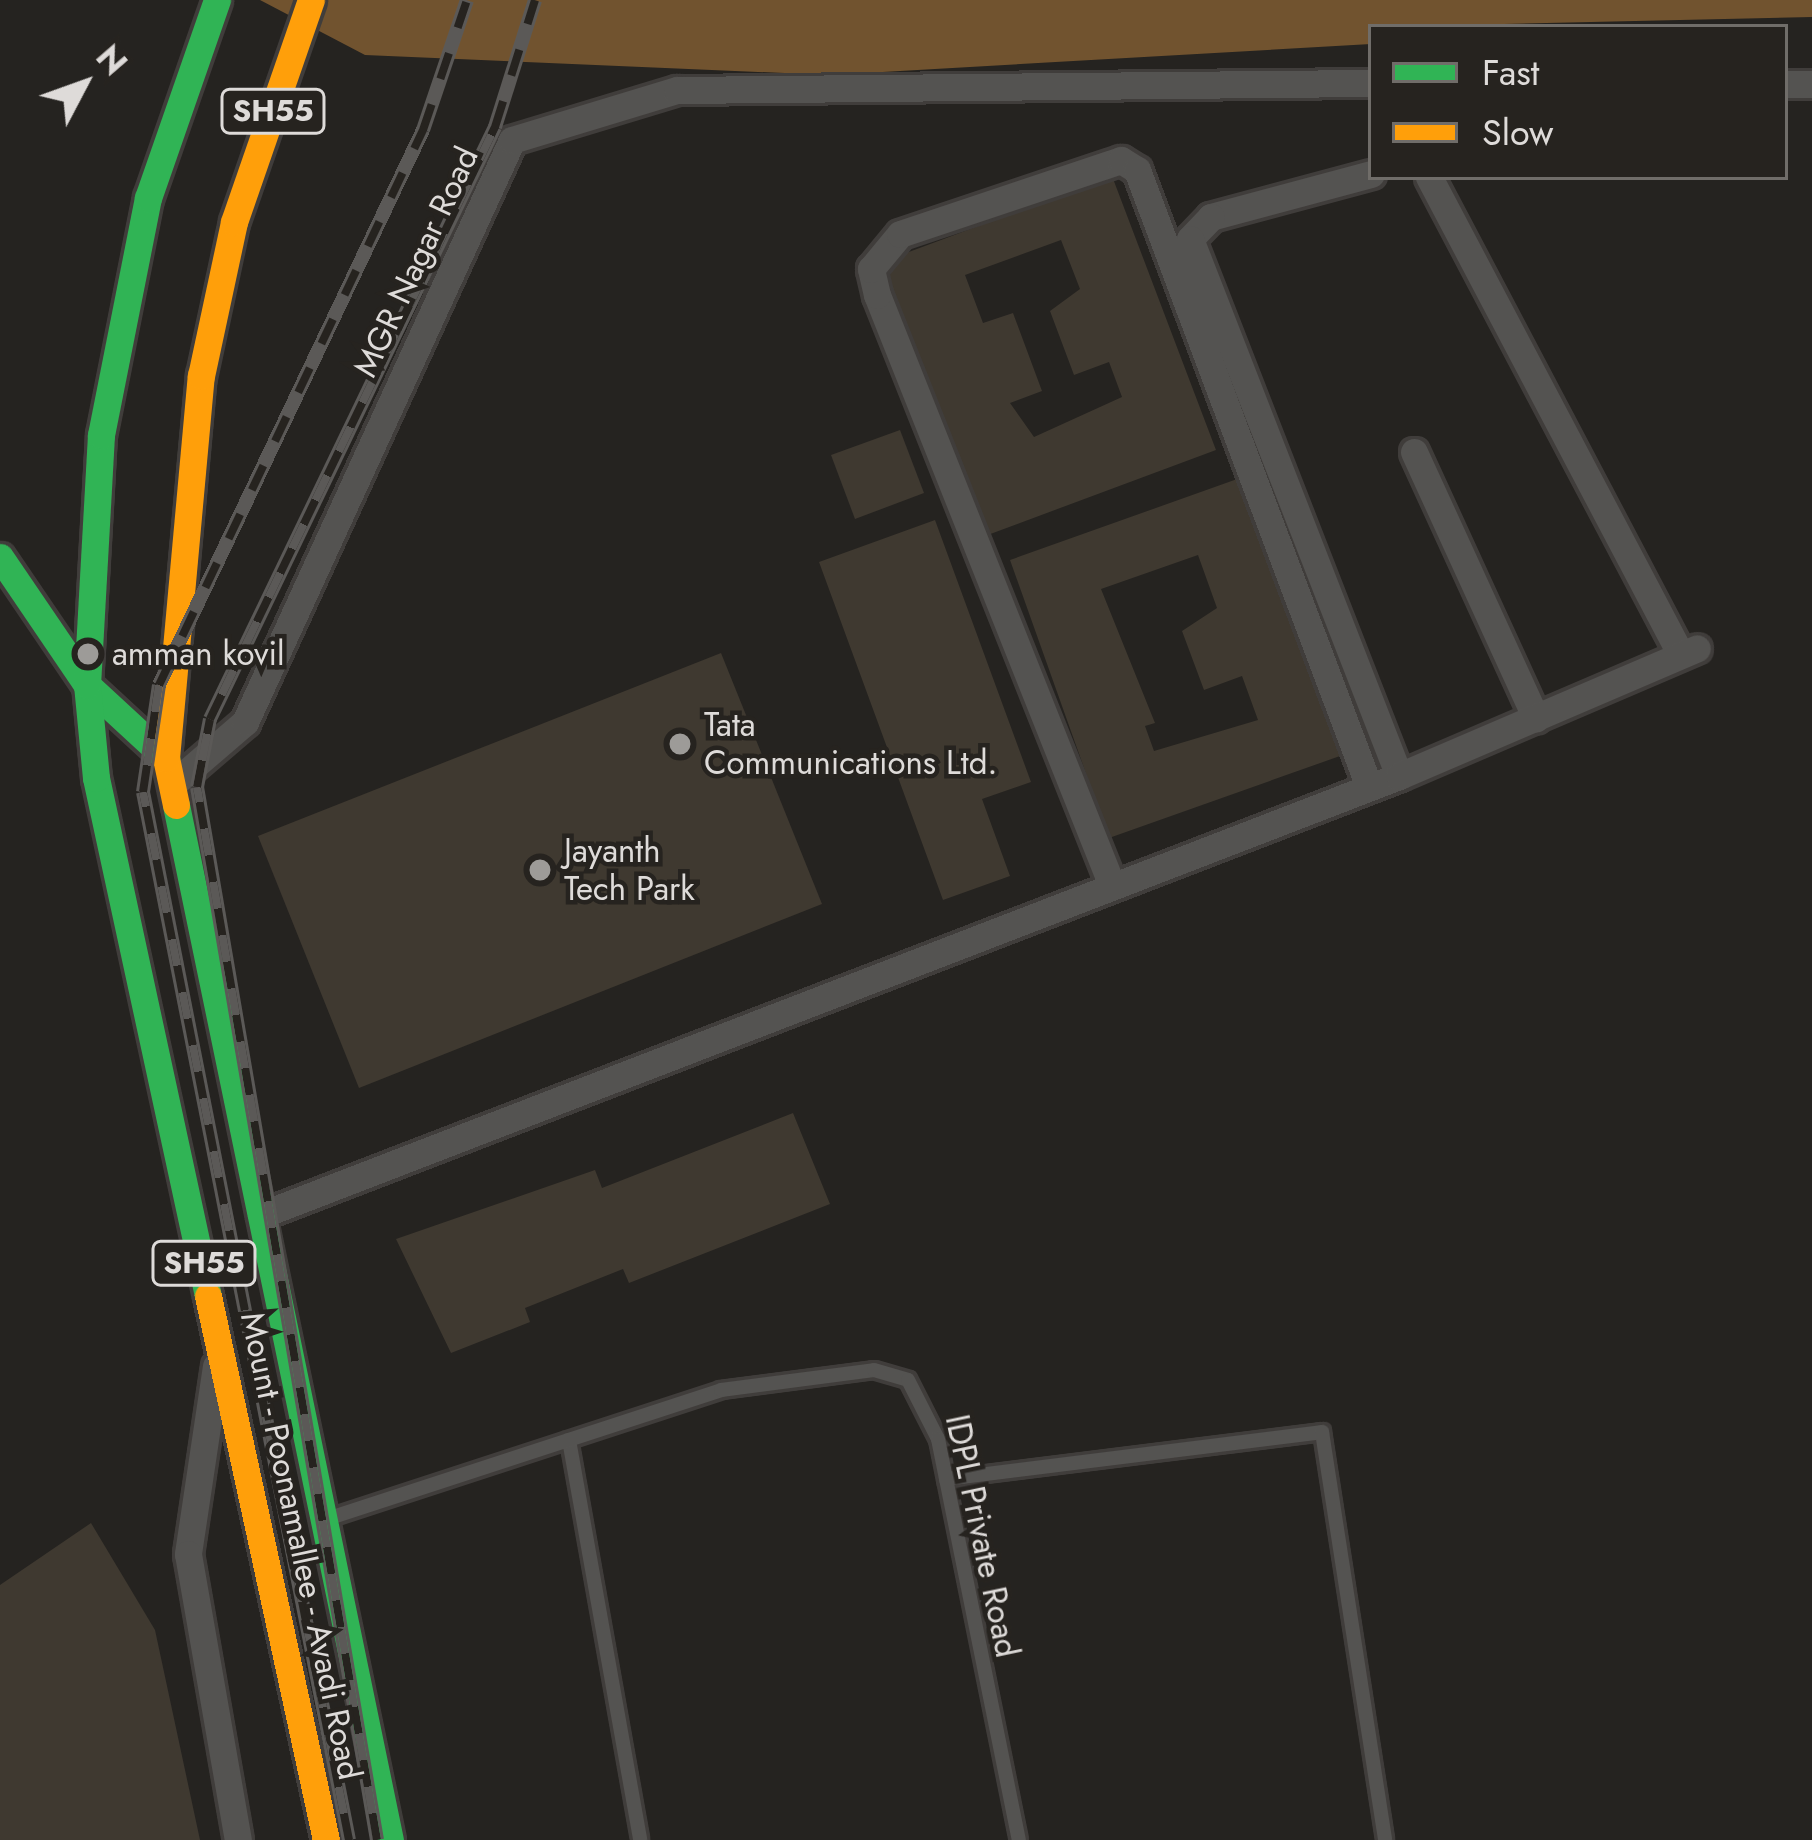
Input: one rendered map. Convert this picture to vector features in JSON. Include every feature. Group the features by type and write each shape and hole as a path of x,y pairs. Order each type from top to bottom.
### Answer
{"main road":[{"name":"Mount - Poonamallee - Avadi Road","path":"217,0 148,198 101,435 87,685 96,778 326,1840"},
{"name":"Mount - Poonamallee - Avadi Road","path":"311,0 234,222 201,376 169,771 390,1840"},
{"path":"0,557 87,685 169,771"}],"street":[{"name":"MGR Nagar Road","path":"169,771 245,722 512,140 676,90 1368,83"},
{"path":"1111,883 877,295 871,268 900,234 1121,160 1137,170 1368,784"},
{"path":"1368,175 1210,217 1190,238 1399,776"},
{"path":"262,1215 1111,883 1399,776 1689,652 1431,180"},
{"path":"1414,452 1536,718"},
{"path":"221,1342 195,1456 188,1554 238,1840"}],"lane":[{"name":"IDPL Private Road","path":"324,1520 721,1390 874,1370 908,1380 925,1401 946,1479 1019,1840"},
{"path":"946,1479 1322,1432 1385,1840"},
{"path":"569,1440 640,1840"}],"shaded area":[{"path":"260,0 1812,0 1812,17 1368,24 1368,44 830,75 365,55"}],"building":[{"path":"1112,176 1216,450 985,536 882,262","holes":["1061,240 1080,289 1050,311 1074,375 1109,362 1122,397 1034,437 1010,403 1042,391 1013,313 983,323 965,275"]},
{"path":"900,430 924,493 855,519 831,455"},
{"path":"1240,478 1340,756 1109,838 1010,560","holes":["1198,555 1217,608 1182,631 1204,690 1242,676 1258,720 1154,751 1145,726 1155,723 1101,589"]},
{"path":"935,520 1031,782 982,799 1010,876 943,900 819,562"},
{"name":"Jayanth Tech Park","path":"721,653 822,904 359,1088 258,836"},
{"path":"793,1113 830,1204 629,1283 623,1269 525,1308 530,1322 451,1353 396,1239 595,1170 602,1188"},
{"path":"91,1523 155,1630 200,1840 0,1840 0,1585"}],"railway":[{"path":"349,1840 143,792 159,685 423,130 467,0"},
{"path":"377,1840 197,787 210,719 495,127 535,0"}],"traffic: fast":[{"path":"208,1296 96,778 87,685 101,435 148,198 217,0"},
{"path":"0,557 87,685 166,758"},
{"path":"176,805 390,1840"}],"traffic: slow":[{"path":"176,805 166,758 201,376 234,222 311,0"},
{"path":"208,1296 326,1840"}],"place":[{"name":"amman kovil","path":"88,654"},
{"name":"Tata Communications Ltd.","path":"680,744"},
{"name":"Jayanth Tech Park","path":"540,870"}]}
